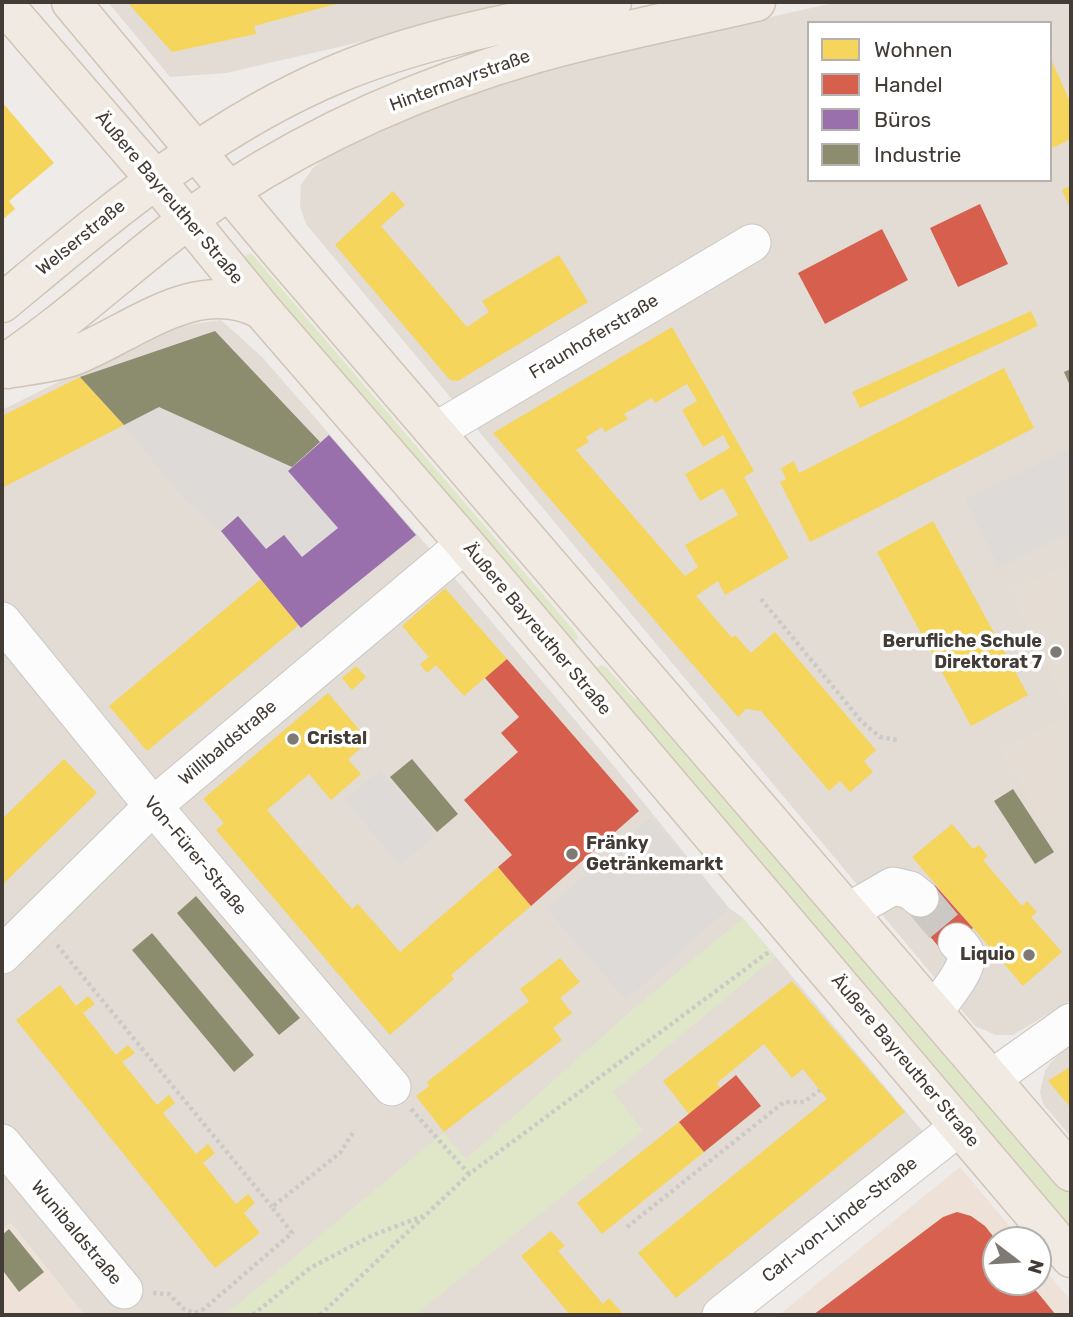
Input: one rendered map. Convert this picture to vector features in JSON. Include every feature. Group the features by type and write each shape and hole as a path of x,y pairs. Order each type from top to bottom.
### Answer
{"main road":[{"name":"Äußere Bayreuther Straße","path":"2,2 1071,1258"},
{"path":"71,2 229,191 1071,1172"},
{"name":"Hintermayrstraße","path":"188,219 292,154 370,115 469,75 538,53 756,2"},
{"name":"Hintermayrstraße","path":"197,150 278,102 339,73 374,60 465,33 603,3"},
{"name":"Welserstraße","path":"2,303 155,179 197,150"},
{"path":"2,368 63,322 188,219"},
{"path":"2,368 75,356 164,312 192,303 211,299 235,300 262,310"},
{"path":"575,673 583,657 596,647 622,648"}],"street":[{"name":"Fraunhoferstraße","path":"436,431 752,243"},
{"name":"Willibaldstraße","path":"2,955 153,806 465,544"},
{"name":"Von-Fürer-Straße","path":"2,621 153,806 392,1087"},
{"path":"848,912 893,886 911,890 920,898"},
{"path":"934,1012 960,975 967,960 966,953 957,942"},
{"path":"991,1079 1071,1022"},
{"name":"Carl-von-Linde-Straße","path":"721,1315 960,1126"},
{"name":"Wunibaldstraße","path":"2,1143 124,1290"}],"path":[{"path":"761,599 862,722 880,737 897,740"},
{"path":"37,920 292,1233 204,1308 194,1313 184,1310 169,1294 124,1290"},
{"path":"320,1315 469,1174 796,932"},
{"path":"392,1087 469,1174"},
{"path":"627,1227 784,1102 804,1102 820,1090"},
{"path":"272,1207 340,1153 354,1131"},
{"path":"253,1315 310,1268 373,1235 426,1214"}],"shaded area":[{"path":"108,2 533,2 226,73 170,77"},
{"path":"838,2 1071,2 1071,1000 1013,1035 996,1035 975,1026 306,224 300,207 301,185 313,168 327,157 426,110 491,85 597,56"},
{"path":"221,320 262,357 429,548 613,765 729,908 743,918 929,1139 706,1315 84,1315 11,1223 2,1230 2,410 166,328"},
{"path":"159,407 292,467 288,471 338,528 302,557 266,549 238,516 221,531 184,499 124,425"},
{"path":"1069,449 1071,532 999,568 965,500"},
{"name":"Berufliche Schule Direktorat 7","path":"1071,562 1071,844 1058,851 1001,749 1069,714 1011,590"},
{"path":"380,770 436,835 400,865 345,800"},
{"path":"650,818 729,908 626,1000 547,909"},
{"path":"1071,1044 1071,1137 1043,1104 1040,1092 1045,1071"},
{"path":"960,1167 1009,1226 982,1226 982,1296 1052,1296 1052,1278 1071,1301 1071,1315 779,1315"},
{"path":"11,1223 84,1315 2,1315 2,1230"}],"green space":[{"path":"251,253 576,633 578,638 574,643 239,259"},
{"path":"601,665 685,742 1071,1192 1071,1237 595,669"},
{"path":"743,918 775,957 613,1092 643,1131 415,1315 225,1315 443,1133 466,1159 632,1010"}],"building: Wohnen":[{"path":"127,2 340,3 254,26 256,34 172,52"},
{"path":"1052,61 1071,104 1071,139 1052,148"},
{"path":"2,102 54,163 9,201 15,209 2,220"},
{"path":"1071,185 1071,211 1062,190"},
{"path":"393,191 405,205 381,226 467,327 489,312 482,301 559,255 588,302 458,381 450,380 335,245"},
{"path":"1031,311 1038,326 860,408 852,392"},
{"path":"672,327 754,471 744,477 789,558 725,595 718,581 696,596 732,638 735,635 751,653 775,632 876,750 864,761 873,772 850,792 840,781 829,791 761,711 746,709 738,717 493,433","holes":["687,384 697,401 682,410 703,447 723,435 730,448 685,474 700,501 723,488 738,515 685,545 698,567 685,576 576,450 589,442 586,437 602,427 605,432 628,419 624,414 652,398 655,403"]},
{"path":"1004,368 1034,428 810,542 780,482 786,479 781,468 794,461 799,473"},
{"path":"80,377 124,425 2,488 2,416"},
{"path":"933,521 1028,695 971,726 877,552"},
{"path":"261,579 299,625 147,751 109,706"},
{"path":"445,588 507,659 464,696 436,665 427,673 420,664 429,657 402,626"},
{"path":"356,666 366,677 352,690 342,678"},
{"path":"328,693 369,741 348,759 361,774 331,800 309,774 267,810 352,909 358,904 400,952 498,867 531,906 451,975 454,979 390,1035 216,830 224,823 203,799"},
{"path":"64,759 97,793 2,885 2,819"},
{"path":"952,824 973,849 979,845 988,856 983,860 1022,906 1027,901 1037,912 1031,917 1062,952 1023,986 912,857"},
{"path":"560,958 580,982 560,998 572,1013 553,1028 562,1040 444,1132 416,1096 429,1086 427,1082 529,1001 520,989"},
{"path":"792,981 905,1112 676,1298 638,1253 827,1099 803,1069 792,1078 764,1044 717,1083 720,1088 689,1114 663,1081"},
{"path":"60,985 76,1006 88,996 95,1004 83,1013 116,1055 128,1045 135,1053 122,1062 157,1105 169,1095 175,1103 163,1113 196,1154 208,1144 215,1153 203,1163 236,1204 248,1194 255,1203 244,1213 260,1233 215,1268 16,1020"},
{"path":"1071,1066 1071,1108 1048,1081"},
{"path":"679,1122 704,1152 602,1234 577,1203"},
{"path":"551,1231 565,1246 558,1251 603,1304 609,1298 624,1315 570,1315 521,1256"}],"building: Handel":[{"path":"980,204 1008,264 958,287 930,228"},
{"path":"882,229 908,280 825,324 798,273"},
{"path":"507,659 639,811 531,906 498,867 512,855 464,800 518,752 501,733 519,717 485,678"},
{"path":"935,885 973,928 944,953 907,909"},
{"path":"736,1075 761,1106 704,1152 679,1122"},
{"path":"957,1212 971,1216 985,1226 982,1226 982,1296 1040,1296 1056,1315 813,1315 943,1217"}],"building: Büros":[{"path":"329,435 416,535 301,628 221,531 238,516 266,549 284,535 302,557 338,528 288,471"}],"building: Industrie":[{"path":"215,331 320,442 292,467 159,407 124,425 80,377"},
{"path":"1071,369 1071,388 1064,372"},
{"path":"412,759 458,814 437,832 390,777"},
{"path":"1013,789 1054,852 1035,864 994,801"},
{"path":"196,896 300,1018 279,1035 177,913"},
{"path":"152,933 254,1055 234,1072 132,950"},
{"path":"9,1229 44,1272 19,1292 4,1272 2,1274 2,1235"}],"tunnel":[{"path":"920,898 957,942"}],"place":[{"name":"Berufliche Schule Direktorat 7","path":"1056,652"},
{"name":"Cristal","path":"293,739"},
{"name":"Fränky Getränkemarkt","path":"572,854"},
{"name":"Liquio","path":"1029,955"}]}
